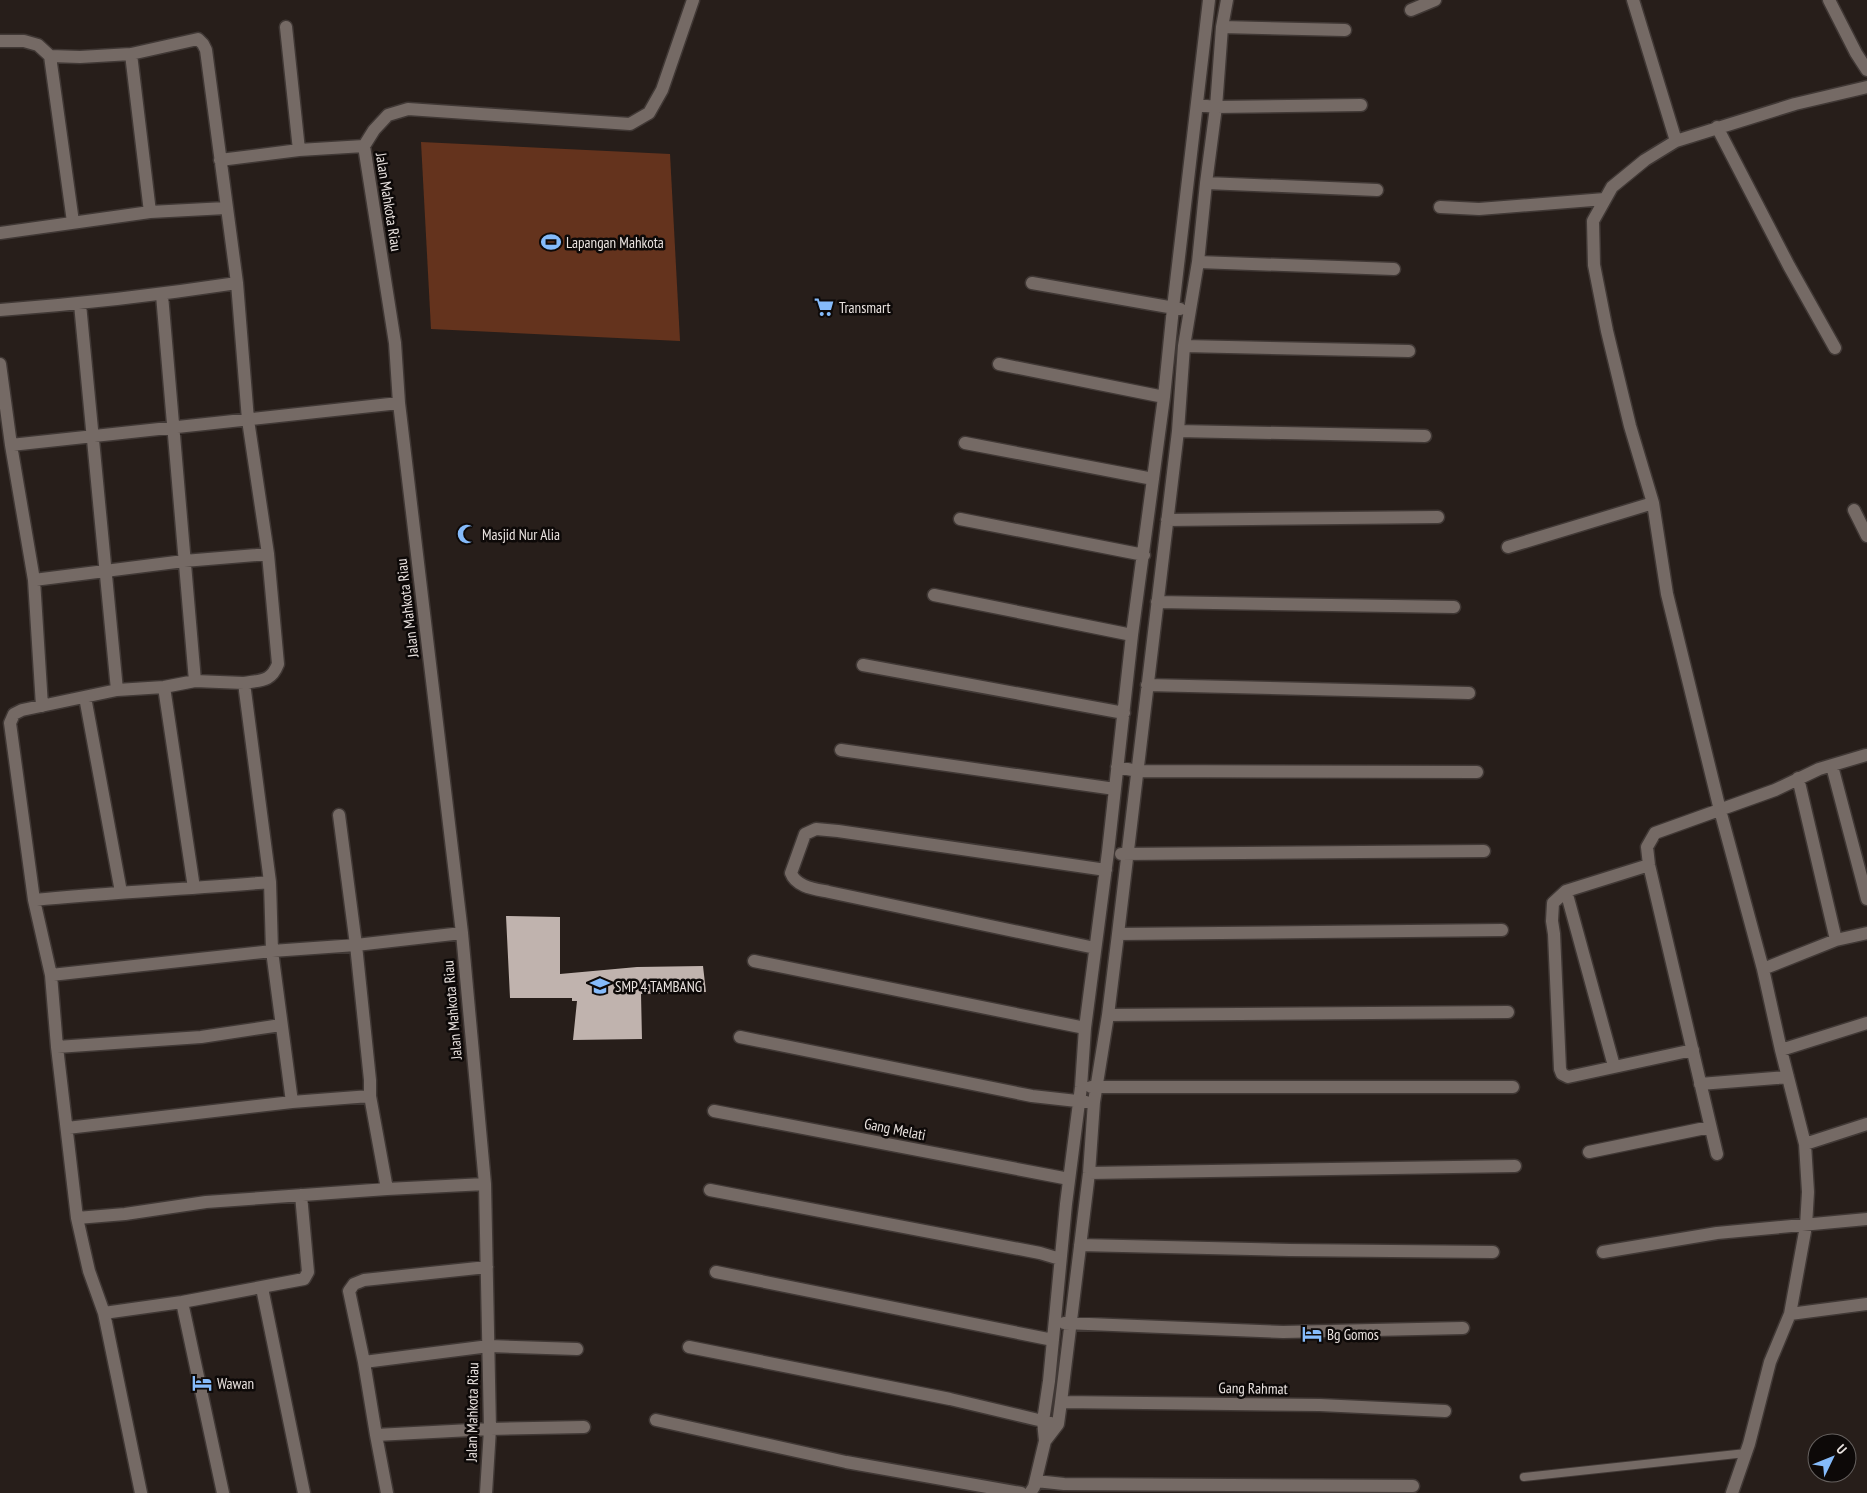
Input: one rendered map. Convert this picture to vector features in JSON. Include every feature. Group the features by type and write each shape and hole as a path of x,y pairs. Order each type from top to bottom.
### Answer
{"street":[{"name":"Jalan Mahkota Riau","path":"486,1493 490,1429 485,1184 462,933 400,404 395,343 364,146 374,130 388,115 408,109 630,124 649,113 662,90 693,0"},
{"path":"1030,1493 1036,1481 1045,1441 1043,1421 1054,1340 1060,1258 1081,1087 1085,1028 1094,948 1106,870 1132,635 1164,397 1209,0"},
{"path":"1045,1441 1058,1424 1061,1402 1089,1173 1094,1102 1108,1015 1178,431 1184,346 1198,262 1226,0"},
{"path":"1411,10 1436,0"},
{"path":"1633,0 1676,141"},
{"path":"1829,0 1867,70"},
{"path":"286,27 299,150"},
{"path":"1222,27 1345,30"},
{"path":"50,56 80,57 132,54 198,39 204,44 237,283 248,420 268,554 278,664 274,674 265,680 244,682 195,681 164,687 117,690 22,710 14,714 10,723 34,900 51,975 57,1047 77,1218 89,1271 104,1313 141,1493"},
{"path":"0,41 24,42 38,45 50,56 73,222"},
{"path":"132,54 150,212"},
{"path":"1732,1493 1746,1454 1770,1362 1790,1314 1806,1226 1808,1192 1805,1144 1763,969 1720,810 1667,594 1653,503 1630,426 1606,331 1594,265 1594,221 1612,187 1645,160 1676,141 1795,104 1867,87"},
{"path":"1197,105 1216,107 1361,106"},
{"path":"1717,127 1789,266 1835,348"},
{"path":"220,160 299,150 364,146"},
{"path":"1206,183 1377,190"},
{"path":"1440,207 1479,209 1605,199"},
{"path":"0,232 150,212 226,208"},
{"path":"1198,262 1394,269"},
{"path":"0,310 162,295 237,283"},
{"path":"1032,283 1190,310"},
{"path":"162,295 195,681"},
{"path":"80,304 117,690"},
{"path":"1184,346 1409,351"},
{"path":"0,364 11,445 34,580 42,706"},
{"path":"999,364 1164,397"},
{"path":"1165,384 1180,385"},
{"path":"11,445 400,404"},
{"path":"1178,431 1425,436"},
{"path":"965,443 1153,479"},
{"path":"1508,547 1653,503"},
{"path":"1854,510 1867,536"},
{"path":"1167,520 1438,517"},
{"path":"960,519 1144,554"},
{"path":"34,580 184,561 268,554"},
{"path":"934,595 1132,635"},
{"path":"1157,602 1454,607"},
{"path":"863,665 1124,713"},
{"path":"244,682 270,882 272,950 292,1102"},
{"path":"1147,685 1469,693"},
{"path":"164,687 194,888"},
{"path":"85,697 121,892"},
{"path":"841,750 1115,789"},
{"path":"1716,1154 1648,865 1647,848 1655,833 1774,790 1819,768 1832,766 1866,755"},
{"path":"1832,766 1867,899"},
{"path":"1117,767 1138,771 1476,772"},
{"path":"1798,778 1836,940"},
{"path":"339,815 356,945 370,1096 387,1189"},
{"path":"1094,948 803,886 793,879 791,872 805,834 816,829 1106,870"},
{"path":"1108,852 1128,855 1484,852"},
{"path":"1648,865 1566,891 1554,903 1552,921 1560,1069 1562,1074 1568,1077 1692,1050"},
{"path":"34,900 270,882"},
{"path":"1566,891 1614,1066"},
{"path":"1118,934 1502,930"},
{"path":"51,975 272,950 356,945 462,933"},
{"path":"1763,969 1836,940 1867,933"},
{"path":"754,961 1085,1028"},
{"path":"1108,1015 1508,1012"},
{"path":"1781,1050 1867,1023"},
{"path":"57,1047 201,1037 281,1025"},
{"path":"740,1037 1032,1096 1094,1102"},
{"path":"1700,1084 1788,1077"},
{"path":"1081,1087 1513,1087"},
{"path":"66,1128 292,1102 370,1096"},
{"name":"Gang Melati","path":"714,1111 1069,1180"},
{"path":"1805,1144 1867,1124"},
{"path":"1589,1152 1710,1127"},
{"path":"1089,1173 1515,1166"},
{"path":"77,1218 126,1214 206,1202 485,1184"},
{"path":"710,1190 1060,1258"},
{"path":"104,1313 182,1302 304,1280 308,1272 301,1195"},
{"path":"1603,1252 1716,1233 1867,1219"},
{"path":"1080,1246 1493,1252"},
{"path":"388,1493 349,1291 354,1284 364,1280 487,1267"},
{"path":"716,1272 1054,1340"},
{"path":"262,1288 304,1493"},
{"path":"182,1302 223,1493"},
{"path":"1790,1314 1867,1304"},
{"path":"1054,1323 1283,1332 1463,1328"},
{"path":"364,1362 489,1346 577,1349"},
{"path":"689,1347 950,1399 1058,1424"},
{"name":"Gang Rahmat","path":"1061,1402 1320,1405 1445,1411"},
{"path":"656,1420 846,1462 1021,1493"},
{"path":"376,1435 490,1429 584,1427"},
{"path":"1036,1481 1074,1484 1413,1486"}],"lane":[{"path":"1524,1478 1746,1454"}],"shaded area":[{"name":"Lapangan Mahkota","path":"421,142 670,154 680,341 431,329"}],"building":[{"path":"506,916 560,917 560,974 637,967 703,966 706,992 641,994 642,1039 573,1040 577,1001 572,1001 572,998 510,998"}],"place":[{"name":"Lapangan Mahkota","path":"551,242"},
{"name":"Transmart","path":"824,307"},
{"name":"Masjid Nur Alia","path":"467,534"},
{"name":"SMP 4 TAMBANG","path":"600,986"},
{"name":"Bg Gomos","path":"1312,1334"},
{"name":"Wawan","path":"202,1383"}]}
